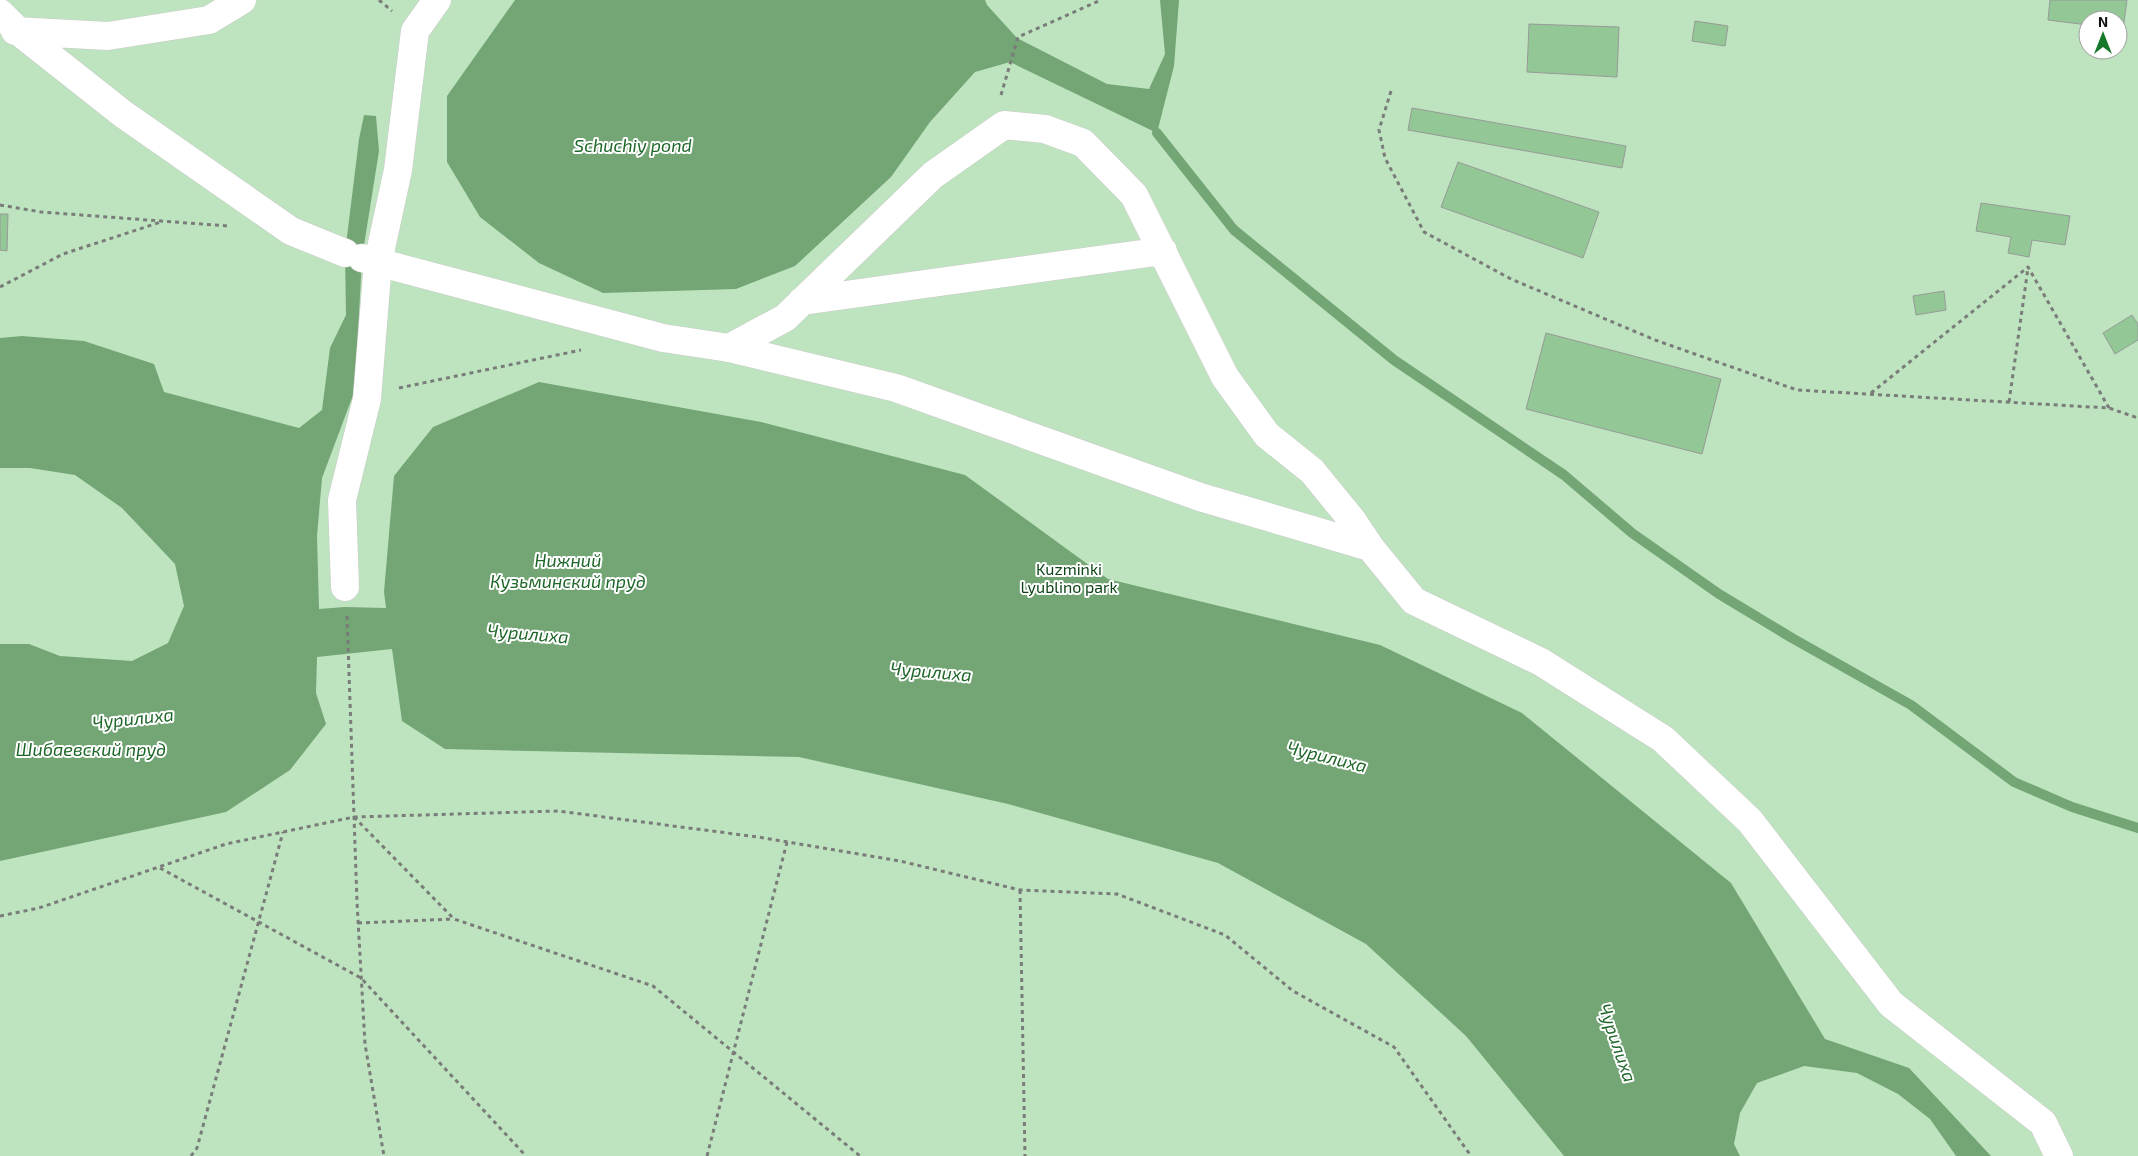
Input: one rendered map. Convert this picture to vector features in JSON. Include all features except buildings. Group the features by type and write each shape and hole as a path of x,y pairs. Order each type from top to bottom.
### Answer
{"lane":[{"path":"6,26 108,36 210,20 242,0"},
{"path":"346,597 342,500 367,398 361,258 398,170 415,31 437,0"},
{"path":"6,26 123,114 291,231 361,258 663,338 730,348 896,388 1200,497 1370,547"},
{"path":"730,348 785,318 932,175 1004,125 1044,129 1083,143 1134,195 1226,377 1267,435 1312,471 1414,601 1541,662 1663,739 1750,821 1891,1004 2043,1122 2059,1156"},
{"path":"802,301 1163,251"}],"path":[{"path":"1010,64 1018,37 1102,0"},
{"path":"1391,91 1379,130 1384,158 1424,232 1512,279 1655,340 1797,390 2109,408 2138,418"},
{"path":"0,205 41,212 232,227"},
{"path":"0,287 63,254 164,221"},
{"path":"1870,394 2028,267"},
{"path":"2009,402 2028,267"},
{"path":"2028,267 2109,408"},
{"path":"367,398 400,388 561,353 589,349"},
{"path":"346,597 358,923 365,1044 384,1156"},
{"path":"0,916 39,908 226,844 354,817 558,811 787,842 900,861 1020,890 1117,894 1225,935 1292,991 1394,1047 1472,1156"},
{"path":"354,817 454,919"},
{"path":"191,1156 197,1148 283,832"},
{"path":"707,1156 787,842"},
{"path":"160,867 361,978 526,1156"},
{"path":"1020,890 1025,1156"},
{"path":"358,923 454,919 653,986 860,1156"}],"green space":[{"name":"Kuzminki Lyublino park","path":"0,0 2138,0 2138,1156 0,1156"}],"water":[{"name":"Schuchiy pond","path":"515,0 985,0 987,5 1017,38 1107,84 1149,89 1165,54 1160,0 1179,0 1174,66 1157,133 1010,62 975,72 930,122 891,177 795,266 736,289 603,293 539,263 480,217 447,162 447,96"},
{"name":"Нижний Кузьминский пруд","path":"364,115 376,116 379,151 362,258 355,390 322,478 317,536 319,609 345,607 386,608 384,592 394,476 433,427 539,382 761,422 965,475 1108,579 1380,645 1522,713 1731,883 1825,1039 1909,1068 1991,1156 1956,1156 1930,1119 1898,1094 1857,1073 1804,1066 1757,1083 1740,1113 1734,1144 1740,1156 1564,1156 1466,1036 1366,944 1218,863 1008,804 799,757 445,749 402,721 392,649 317,657 316,693 326,724 290,770 226,812 0,861 0,644 29,644 60,656 132,661 168,643 184,606 175,564 122,508 75,475 30,468 0,468 0,338 22,336 84,341 154,364 164,392 299,428 322,410 330,348 346,315 345,253 359,139"}],"waterway":[{"path":"1157,133 1234,230 1394,360 1564,475 1632,533 1719,594 1792,638 1911,705 2014,782 2072,807 2138,828"}],"water label":[{"name":"Чурилиха","path":"528,634"},
{"name":"Чурилиха","path":"931,672"},
{"name":"Чурилиха","path":"133,719"},
{"name":"Шибаевский пруд","path":"91,750"},
{"name":"Чурилиха","path":"1327,757"},
{"name":"Чурилиха","path":"1617,1043"}]}
